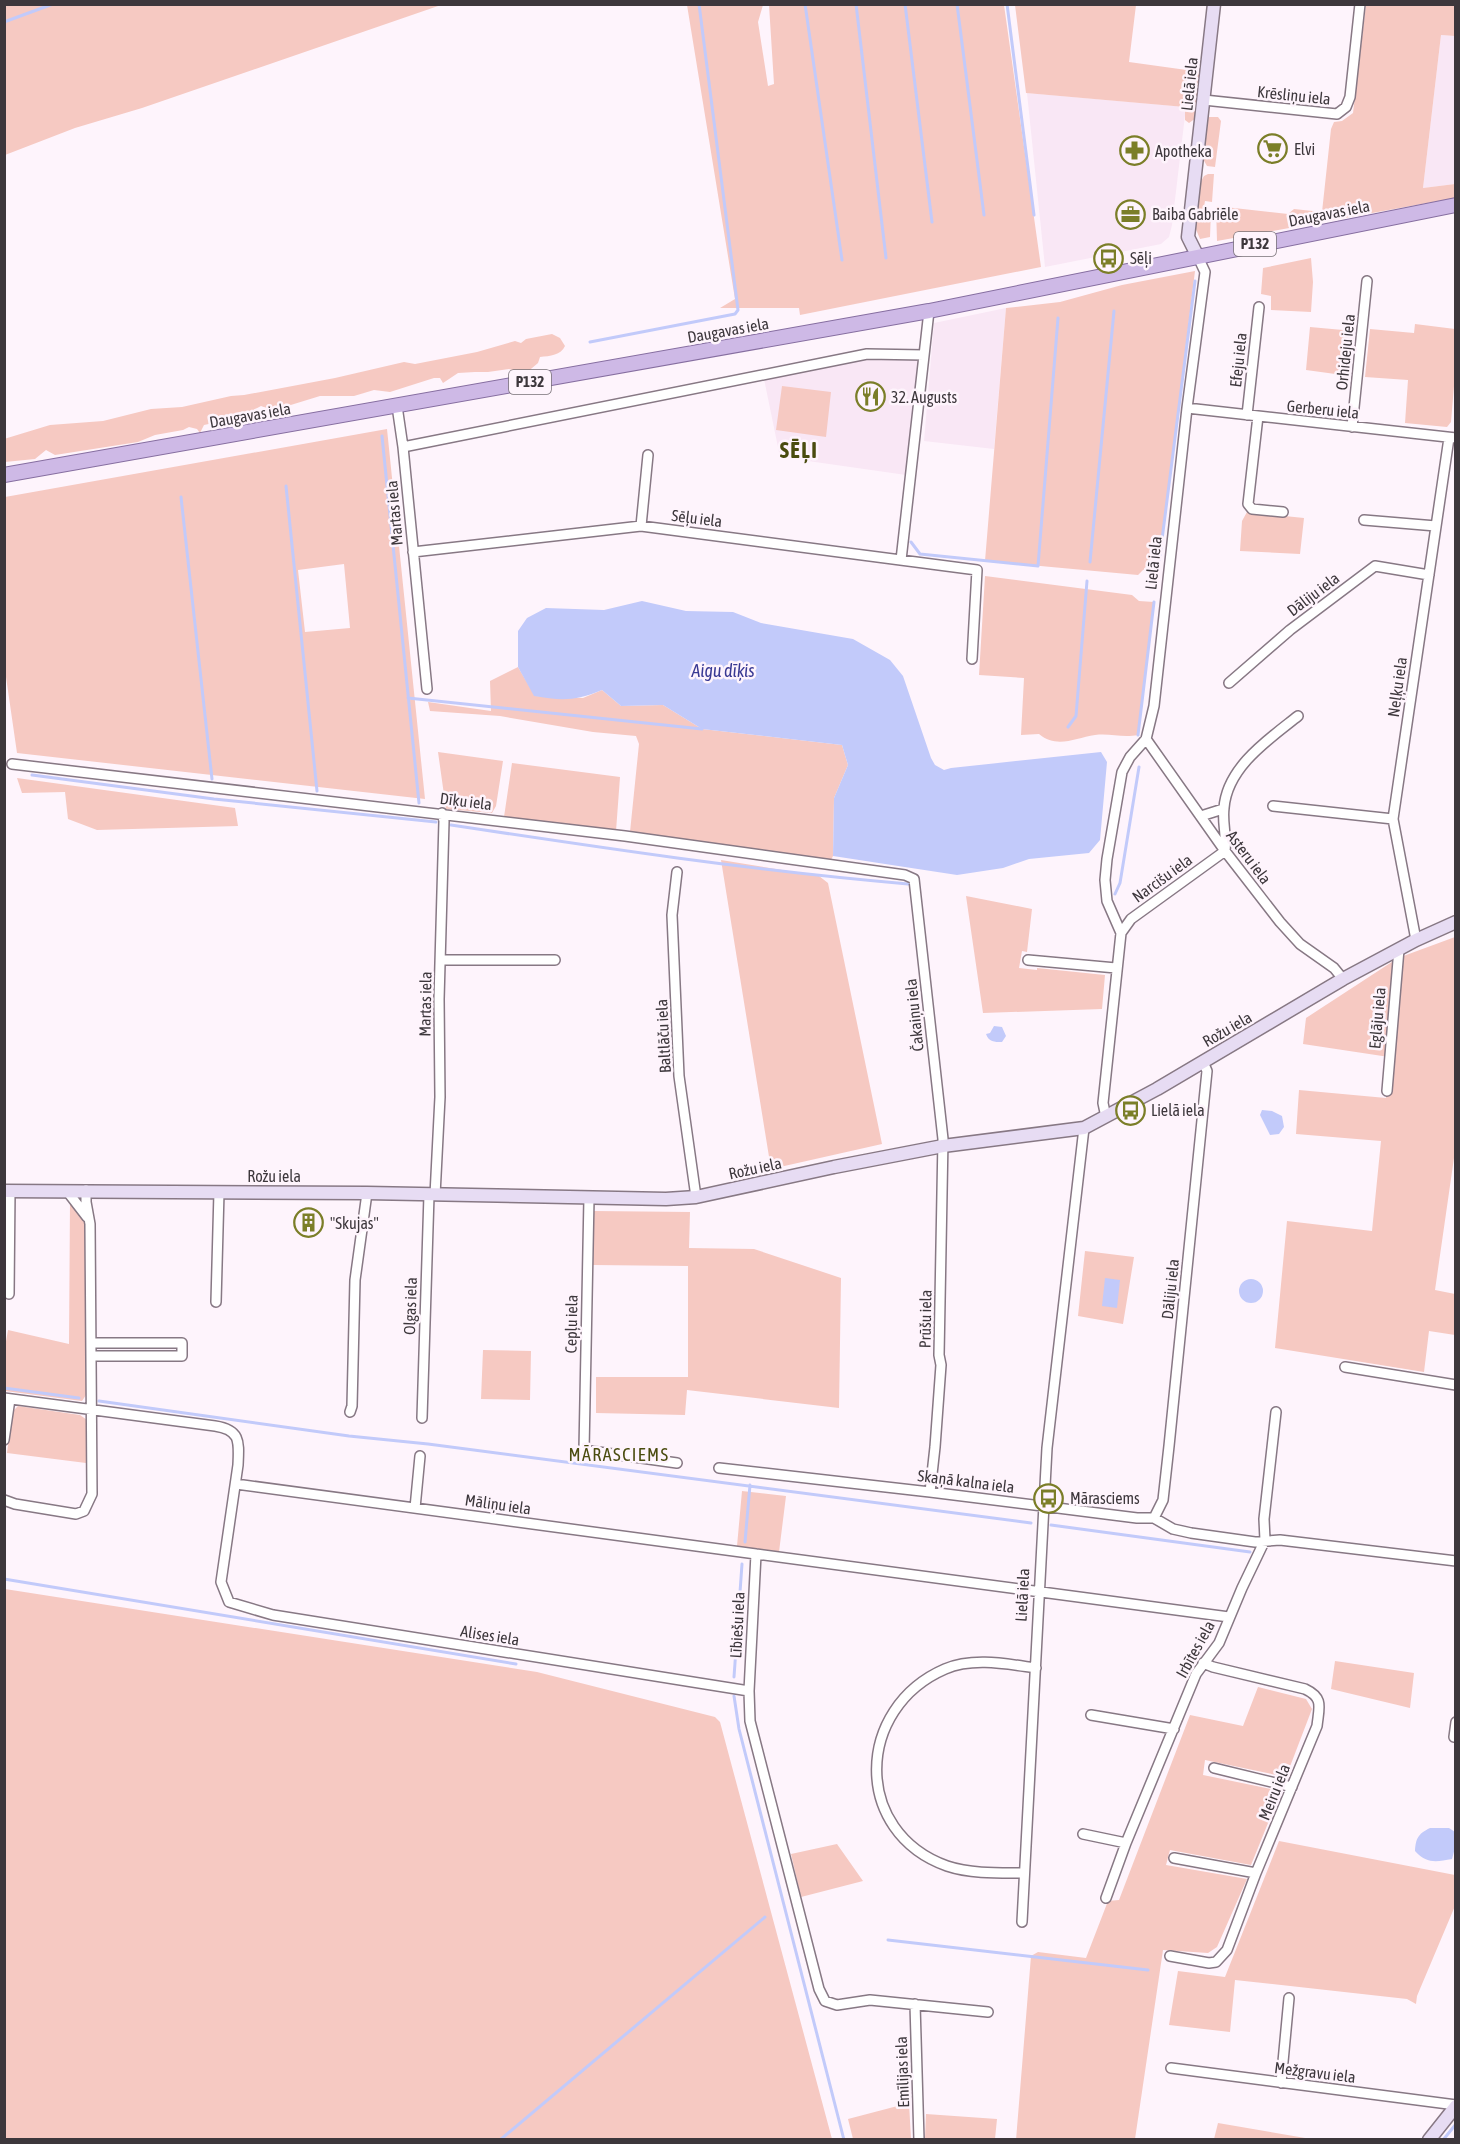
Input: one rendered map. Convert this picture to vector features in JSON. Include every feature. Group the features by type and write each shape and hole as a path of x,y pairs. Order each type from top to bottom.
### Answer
{"main road":[{"name":"Daugavas iela","path":"4,475 929,310 1455,205"}],"street":[{"name":"Lielā iela","path":"1121,933 1107,901 1105,880 1107,858 1122,772 1134,752 1146,739 1154,706 1187,408 1205,272 1188,237 1214,4"},
{"name":"Krēsliņu iela","path":"1204,100 1337,114 1346,107 1350,97 1360,4"},
{"name":"Orhideju iela","path":"1352,427 1367,281"},
{"name":"Efeju iela","path":"1247,415 1259,308"},
{"path":"901,560 929,310"},
{"path":"403,447 867,354 924,355"},
{"name":"Martas iela","path":"397,406 427,689"},
{"name":"Gerberu iela","path":"1187,408 1452,438"},
{"path":"1258,416 1248,504 1252,509 1283,512"},
{"name":"Neļķu iela","path":"1416,940 1393,819 1436,526 1452,438"},
{"path":"641,526 648,455"},
{"path":"1364,520 1436,526"},
{"name":"Sēļu iela","path":"413,552 641,526 977,570 972,659"},
{"name":"Dāliju iela","path":"1229,683 1290,630 1375,566 1429,574"},
{"path":"1225,850 1224,809 1227,793 1239,769 1259,747 1298,716"},
{"name":"Asteru iela","path":"1146,739 1225,850 1300,944 1334,968 1343,979"},
{"name":"Dīķu iela","path":"12,764 625,836 914,879"},
{"path":"1272,806 1393,819"},
{"path":"1201,816 1224,809"},
{"name":"Martas iela","path":"432,1195 440,1097 444,821 442,813"},
{"name":"Narcišu iela","path":"1121,933 1131,919 1225,850"},
{"name":"Baltlāču iela","path":"677,872 672,915 679,1076 696,1197"},
{"name":"Čakaiņu iela","path":"914,879 943,1146"},
{"name":"Rožu iela","path":"7,1191 367,1192 666,1199 696,1197 943,1146 1084,1128 1203,1062 1343,979 1455,922"},
{"path":"1106,1117 1103,1103 1121,933"},
{"name":"Eglāju iela","path":"1387,1091 1399,949"},
{"path":"441,960 555,960"},
{"path":"1028,960 1116,968"},
{"name":"Dāliju iela","path":"1154,1518 1163,1500 1169,1446 1207,1071 1203,1062"},
{"name":"Lielā iela","path":"1022,1922 1047,1448 1084,1128"},
{"name":"Prūšu iela","path":"930,1492 936,1447 941,1365 939,1356 943,1146"},
{"path":"4,1500 15,1504 76,1514 84,1510 92,1494 92,1343 89,1218 86,1190"},
{"path":"7,1191 9,1294"},
{"path":"67,1191 89,1218"},
{"path":"216,1302 219,1192"},
{"path":"350,1412 355,1281 367,1192"},
{"name":"Olgas iela","path":"422,1418 432,1195"},
{"name":"Cepļu iela","path":"589,1198 584,1450 677,1463"},
{"path":"92,1343 182,1343 182,1356 92,1356"},
{"path":"1345,1367 1455,1385"},
{"path":"4,1440 7,1399 225,1427 237,1437 239,1447 236,1484"},
{"path":"1265,1540 1264,1519 1276,1412"},
{"path":"416,1508 420,1456"},
{"name":"Skaņā kalna iela","path":"719,1468 1137,1518 1154,1518 1173,1529 1255,1542 1280,1540 1455,1561"},
{"name":"Māliņu iela","path":"236,1484 756,1554"},
{"name":"Alises iela","path":"236,1484 221,1582 229,1602 273,1615 748,1691"},
{"name":"Irbītes iela","path":"1106,1898 1126,1843 1196,1674 1220,1643 1229,1617 1265,1540"},
{"path":"756,1554 1229,1617"},
{"name":"Lībiešu iela","path":"756,1554 748,1691 750,1722 819,1989 825,2001 837,2005 870,2000 988,2012"},
{"path":"1024,1873 970,1871 948,1866 914,1848 900,1833 882,1800 876,1783 877,1764 883,1732 892,1713 922,1682 961,1664 979,1663 1036,1668"},
{"name":"Meiru iela","path":"1170,1956 1209,1963 1216,1962 1227,1950 1317,1725 1320,1702 1314,1694 1305,1689 1203,1663"},
{"path":"1091,1715 1174,1729"},
{"path":"1454,1737 1455,1722"},
{"path":"1214,1768 1292,1787"},
{"path":"1083,1834 1126,1843"},
{"path":"1174,1858 1256,1873"},
{"path":"1281,2083 1289,1998"},
{"name":"Emīlijas iela","path":"915,2004 919,2139"},
{"name":"Mežgravu iela","path":"1171,2068 1455,2105"},
{"path":"1429,2139 1455,2105"}],"shaded area":[{"path":"4,5 441,5 142,108 75,128 5,155"},
{"path":"687,5 763,5 758,22 768,86 774,84 769,5 1004,5 1041,267 800,315 799,308 720,308 735,299"},
{"path":"1015,5 1136,5 1129,62 1201,72 1196,118 1189,123 1185,120 1185,107 1026,93"},
{"path":"1366,5 1455,5 1455,36 1441,35 1423,188 1455,184 1455,198 1217,241 1216,206 1288,214 1294,209 1322,212 1331,129 1334,122 1342,121 1353,113"},
{"path":"1441,35 1455,36 1455,184 1423,188"},
{"path":"1027,93 1186,107 1169,237 1161,244 1045,267"},
{"path":"1208,117 1218,117 1221,121 1215,167 1207,166 1203,159"},
{"path":"1214,174 1212,202 1205,201 1204,207 1211,210 1210,237 1200,239 1195,227 1199,185 1204,176"},
{"path":"1311,258 1313,282 1311,312 1271,310 1271,296 1261,294 1263,268"},
{"path":"1195,271 1158,571 1143,570 1138,575 985,561 1006,308 1060,302 1122,285"},
{"path":"1006,308 994,449 924,441 934,323"},
{"path":"1415,324 1455,329 1455,374 1451,422 1447,427 1405,423 1408,380 1365,377 1370,329 1414,333"},
{"path":"1310,327 1354,331 1350,376 1306,370"},
{"path":"552,334 560,338 565,346 563,349 555,354 540,357 538,363 525,374 509,369 458,373 443,383 440,378 434,378 390,392 374,390 354,396 320,396 281,408 281,415 275,420 269,409 261,406 241,417 204,425 200,433 197,429 189,427 155,435 138,442 55,455 46,450 35,459 5,462 4,439 50,425 103,421 151,409 182,407 335,378 404,362 415,364 477,352 515,341 521,343 526,339"},
{"path":"865,359 921,359 906,475 780,457 764,379"},
{"path":"782,386 831,392 826,437 776,430"},
{"path":"387,429 425,799 17,753 5,670 5,497","holes":["344,564 350,628 305,632 298,570"]},
{"path":"1247,512 1304,518 1300,554 1240,551 1242,521"},
{"path":"985,576 1132,595 1139,601 1154,602 1138,735 1095,735 1059,742 1039,734 1021,735 1024,678 979,675"},
{"path":"518,667 535,696 583,698 602,690 621,706 663,705 702,729 842,745 848,765 834,798 833,856 830,862 630,832 639,744 636,736 593,732 500,716 430,711 428,702 491,711 490,681"},
{"path":"438,752 503,761 496,806 492,813 446,809"},
{"path":"512,763 620,777 616,831 504,817"},
{"path":"17,778 235,808 238,826 97,830 68,819 65,792 22,793"},
{"path":"721,860 819,876 828,883 882,1144 771,1169"},
{"path":"966,896 1032,909 1027,952 1022,951 1019,968 1105,975 1102,1009 983,1013"},
{"path":"1455,937 1456,1144 1435,1290 1455,1294 1455,1335 1429,1331 1424,1372 1275,1348 1287,1221 1372,1231 1381,1141 1296,1134 1299,1090 1386,1098 1389,1057 1303,1044 1306,1018 1398,958"},
{"path":"70,1201 73,1201 85,1224 86,1395 82,1401 5,1391 5,1347 8,1330 69,1344"},
{"path":"594,1211 690,1212 689,1248 754,1249 841,1278 839,1408 687,1390 685,1415 596,1413 596,1377 688,1377 688,1266 593,1265"},
{"path":"1085,1251 1134,1257 1123,1324 1078,1316"},
{"path":"483,1350 531,1351 530,1400 481,1399"},
{"path":"18,1406 80,1415 87,1420 86,1463 7,1453 12,1412"},
{"path":"742,1491 786,1496 779,1552 737,1546"},
{"path":"5,1589 537,1672 715,1717 720,1722 832,2139 5,2139"},
{"path":"1335,1661 1414,1673 1410,1708 1331,1689"},
{"path":"1258,1687 1306,1699 1312,1709 1286,1777 1205,1760 1203,1775 1281,1791 1251,1865 1170,1850 1166,1865 1247,1879 1217,1947 1208,1953 1163,1950 1135,2139 1016,2140 1031,1956 1038,1952 1086,1958 1108,1901 1119,1900 1190,1715 1243,1726"},
{"path":"1279,1841 1455,1875 1455,1906 1417,1996 1416,2004 1407,1999 1235,1980 1230,2032 1169,2025 1178,1971 1225,1977"},
{"path":"837,1844 863,1881 801,1897 791,1854"},
{"path":"909,2103 911,2139 853,2139 848,2119"},
{"path":"926,2114 997,2119 995,2139 925,2139"},
{"path":"1218,2123 1311,2139 1214,2139"}],"water":[{"name":"Aigu dīķis","path":"642,601 686,611 733,612 761,623 853,639 890,660 903,676 931,758 935,765 944,770 1101,752 1107,762 1100,840 1089,853 1029,859 1003,868 957,875 833,856 834,798 848,765 842,745 702,729 663,705 621,706 602,690 569,699 534,696 518,667 518,631 527,618 546,608 604,610"},
{"path":"994,1026 1002,1027 1006,1036 1002,1042 992,1041 987,1037 986,1034 990,1033"},
{"path":"1262,1110 1272,1111 1282,1116 1284,1127 1279,1134 1270,1135 1260,1115"},
{"path":"1105,1278 1120,1280 1117,1308 1102,1306"},
{"path":"1251,1279 1259,1283 1263,1291 1259,1299 1251,1303 1243,1299 1239,1291 1243,1283"},
{"path":"1430,1828 1449,1828 1455,1832 1452,1859 1432,1861 1415,1851 1418,1837"}],"waterway":[{"path":"4,22 53,4"},
{"path":"590,342 735,314 738,310 699,4"},
{"path":"805,4 842,260"},
{"path":"856,4 886,258"},
{"path":"905,4 932,222"},
{"path":"957,4 984,215"},
{"path":"1007,4 1034,215"},
{"path":"1158,571 1195,281"},
{"path":"1090,562 1114,311"},
{"path":"911,542 920,554 1038,566 1058,318"},
{"path":"382,436 419,803"},
{"path":"286,486 317,791"},
{"path":"181,497 212,779"},
{"path":"1068,727 1076,716 1087,581"},
{"path":"1138,735 1154,602"},
{"path":"408,698 702,729"},
{"path":"1115,894 1120,883 1139,767"},
{"path":"32,775 214,799 436,822"},
{"path":"451,825 736,866 908,884"},
{"path":"4,1388 79,1398"},
{"path":"99,1401 349,1436 428,1444 1031,1523"},
{"path":"745,1542 750,1485"},
{"path":"1051,1525 1250,1552"},
{"path":"734,1677 742,1564"},
{"path":"4,1579 516,1664"},
{"path":"734,1696 739,1729 844,2140"},
{"path":"500,2140 765,1917"},
{"path":"888,1940 1148,1970"},
{"path":"1443,2140 1456,2124"}],"place":[{"name":"Elvi","path":"1273,149"},
{"name":"Apotheka","path":"1134,151"},
{"name":"Baiba Gabriēle","path":"1131,214"},
{"name":"Sēļi","path":"1109,258"},
{"name":"32. Augusts","path":"870,397"},
{"name":"Lielā iela","path":"1130,1110"},
{"name":"\"Skujas\"","path":"309,1223"},
{"name":"Mārasciems","path":"1049,1498"}],"district":[{"name":"SĒĻI","path":"799,450"},
{"name":"MĀRASCIEMS","path":"619,1455"}]}
